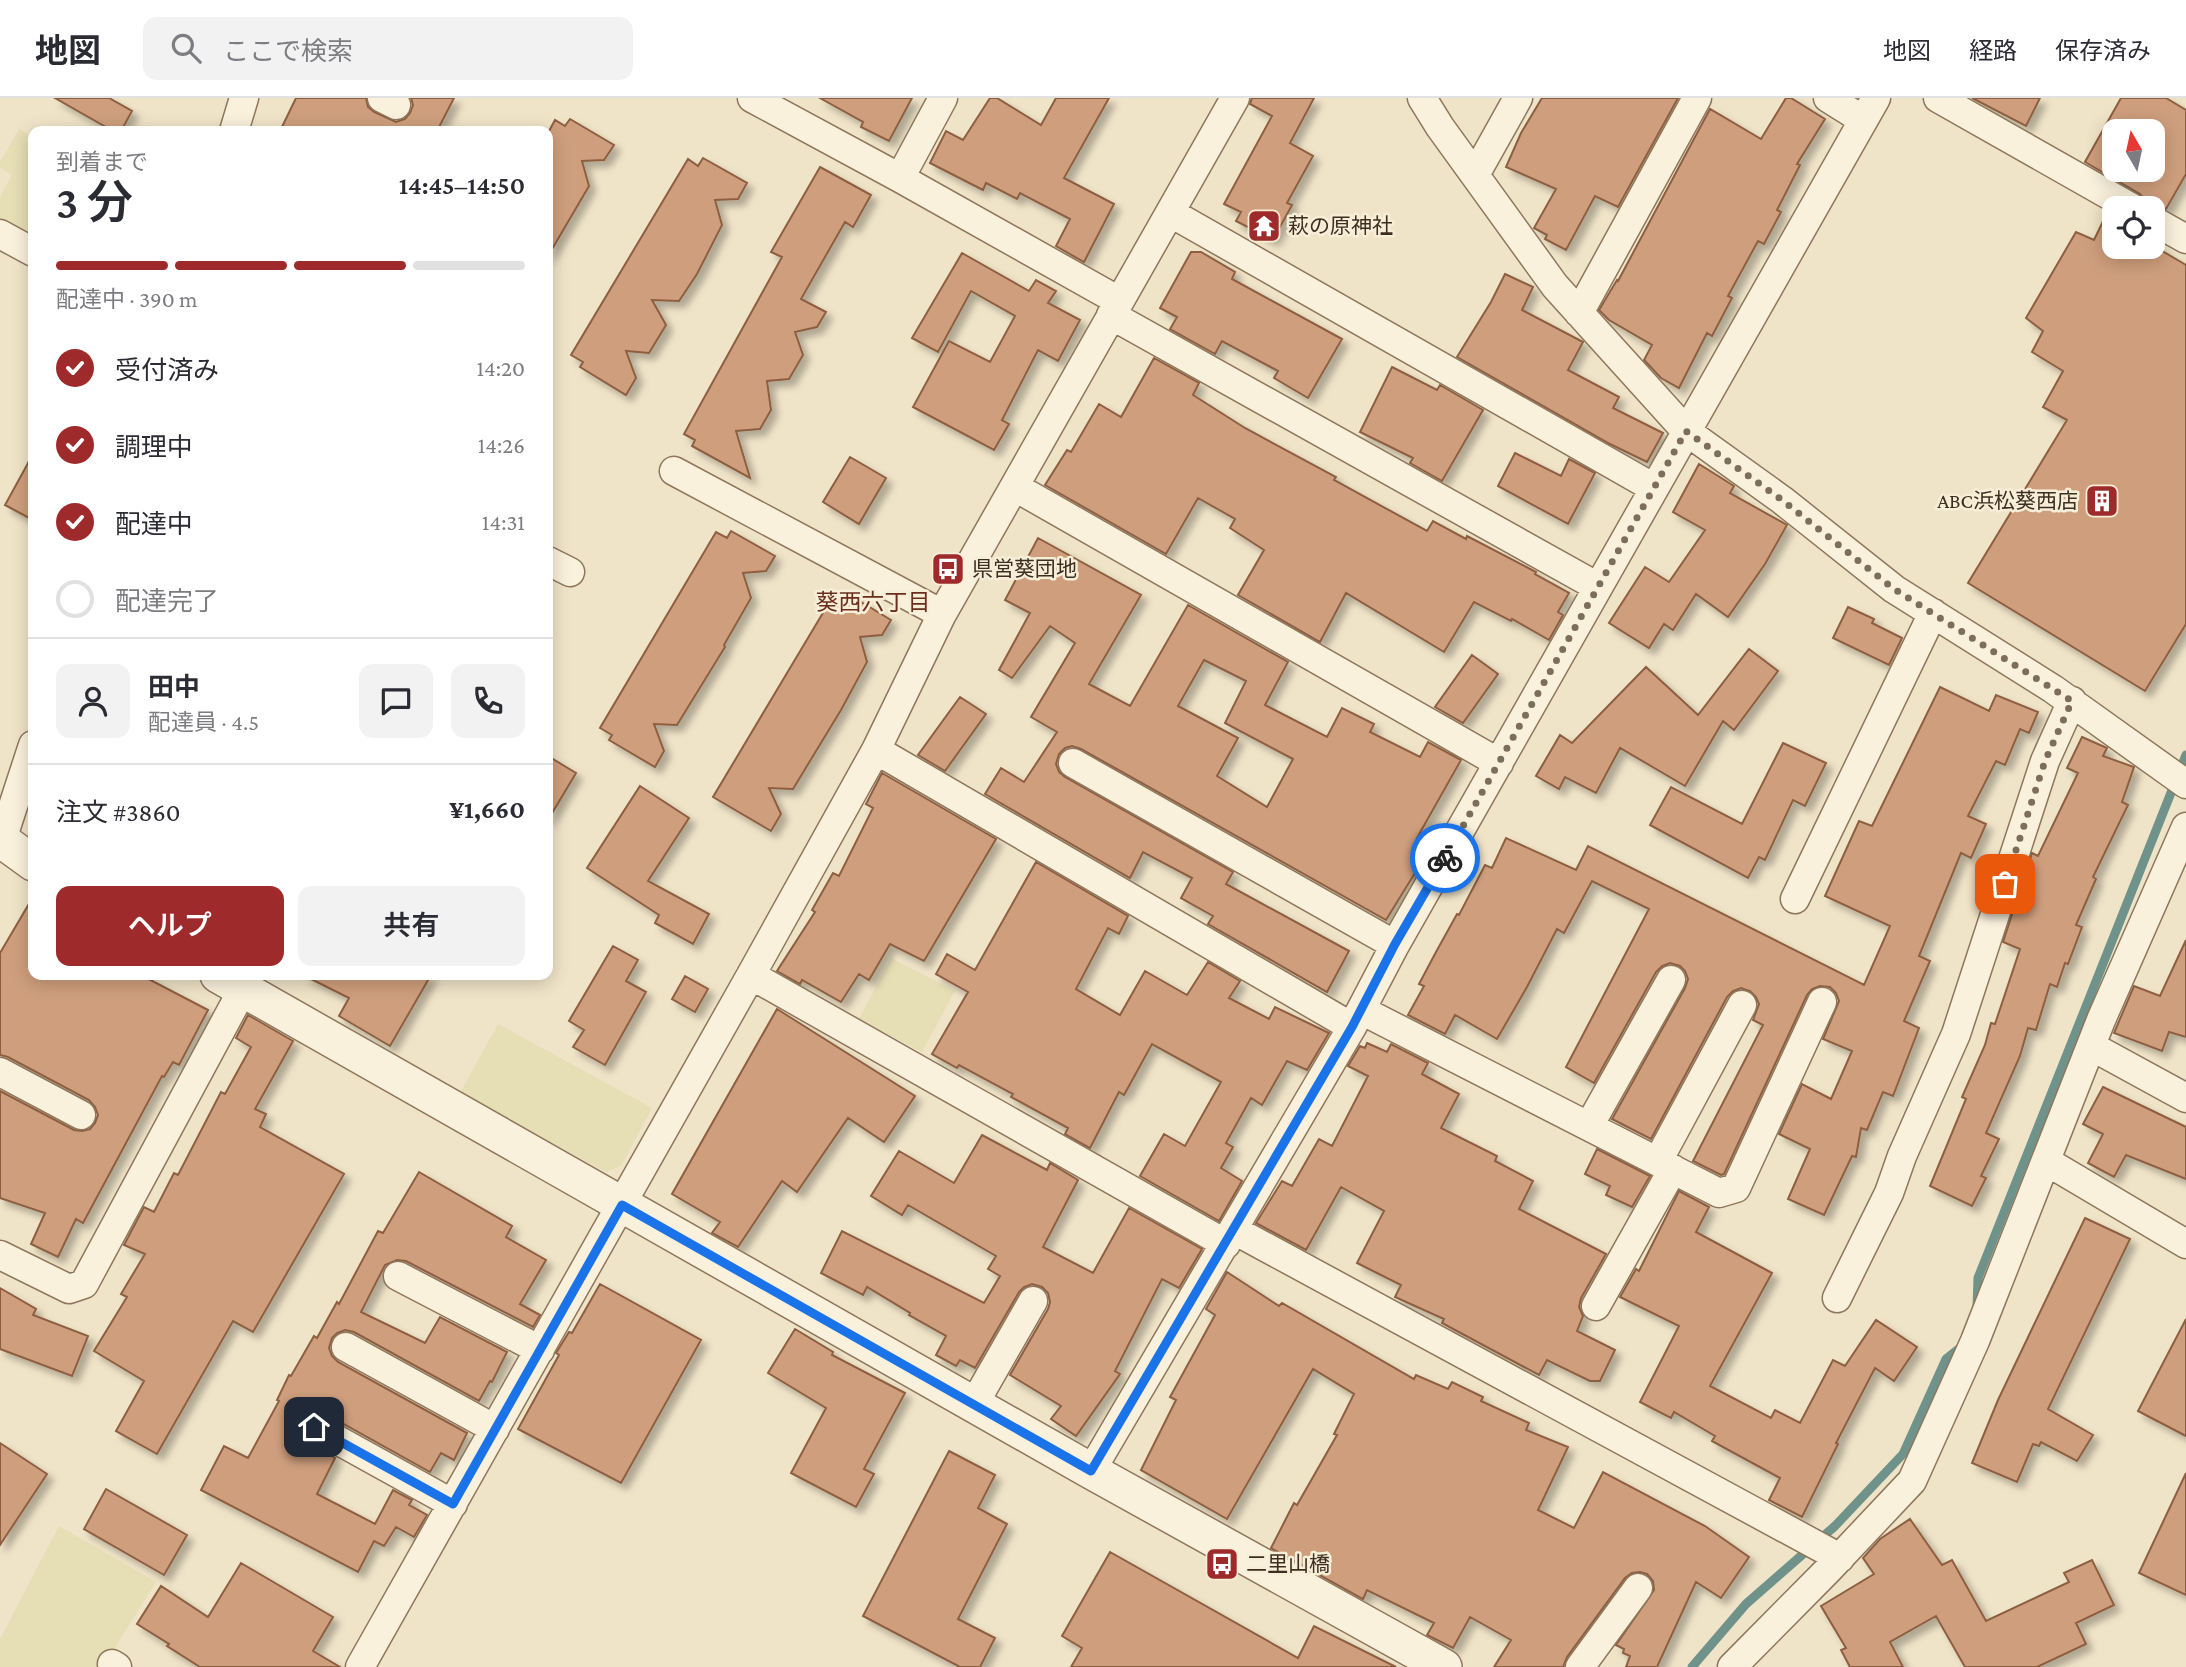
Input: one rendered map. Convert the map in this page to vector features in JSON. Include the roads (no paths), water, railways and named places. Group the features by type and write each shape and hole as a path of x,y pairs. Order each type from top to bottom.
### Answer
{"street":[{"path":"236,126 244,98"},
{"path":"752,98 900,178 1115,308 1598,587"},
{"path":"900,178 943,98"},
{"path":"360,1667 876,750 942,614 1235,98"},
{"path":"1422,98 1555,286 1686,431 1782,500 1894,589 2072,701 2186,784"},
{"path":"1475,175 1518,98"},
{"path":"1579,313 1697,98"},
{"path":"1091,1471 1357,1018 1395,944 1870,109 1828,98"},
{"path":"1938,98 2111,196"},
{"path":"1171,213 1654,488"},
{"path":"2165,227 2186,239"},
{"path":"0,234 28,249"},
{"path":"674,471 942,614"},
{"path":"1015,487 1499,763"},
{"path":"1795,899 1933,614"},
{"path":"1837,1298 1889,1193 1902,1156 1956,1034 2045,761 2072,701"},
{"path":"876,750 1357,1018 1589,1126 1719,1193 1736,1188 1822,1002"},
{"path":"28,760 1,842 28,860"},
{"path":"1073,763 1395,944"},
{"path":"1732,1667 1912,1481 1975,1341 2091,1046 2186,827"},
{"path":"751,975 1230,1237 1840,1558"},
{"path":"0,1255 69,1289 84,1284 234,980 622,1205 1444,1667"},
{"path":"1589,1126 1671,980"},
{"path":"1596,1306 1742,1005"},
{"path":"2091,1046 2186,1098"},
{"path":"0,1072 82,1115"},
{"path":"2046,1161 2186,1244"},
{"path":"398,1276 540,1350"},
{"path":"974,1404 1034,1301"},
{"path":"346,1347 495,1429"},
{"path":"314,1427 453,1504"},
{"path":"1580,1667 1638,1588"}],"waterway":[{"path":"1977,1308 1978,1278 2186,755"},
{"path":"1692,1667 1746,1604 1835,1526 1903,1454 1946,1359 1961,1347"}],"place":[{"name":"萩の原神社","path":"1264,226"},
{"name":"ABC浜松葵西店","path":"2102,501"},
{"name":"県営葵団地","path":"948,569"},
{"name":"二里山橋","path":"1222,1564"}],"district":[{"name":"葵西六丁目","path":"873,602"}]}
